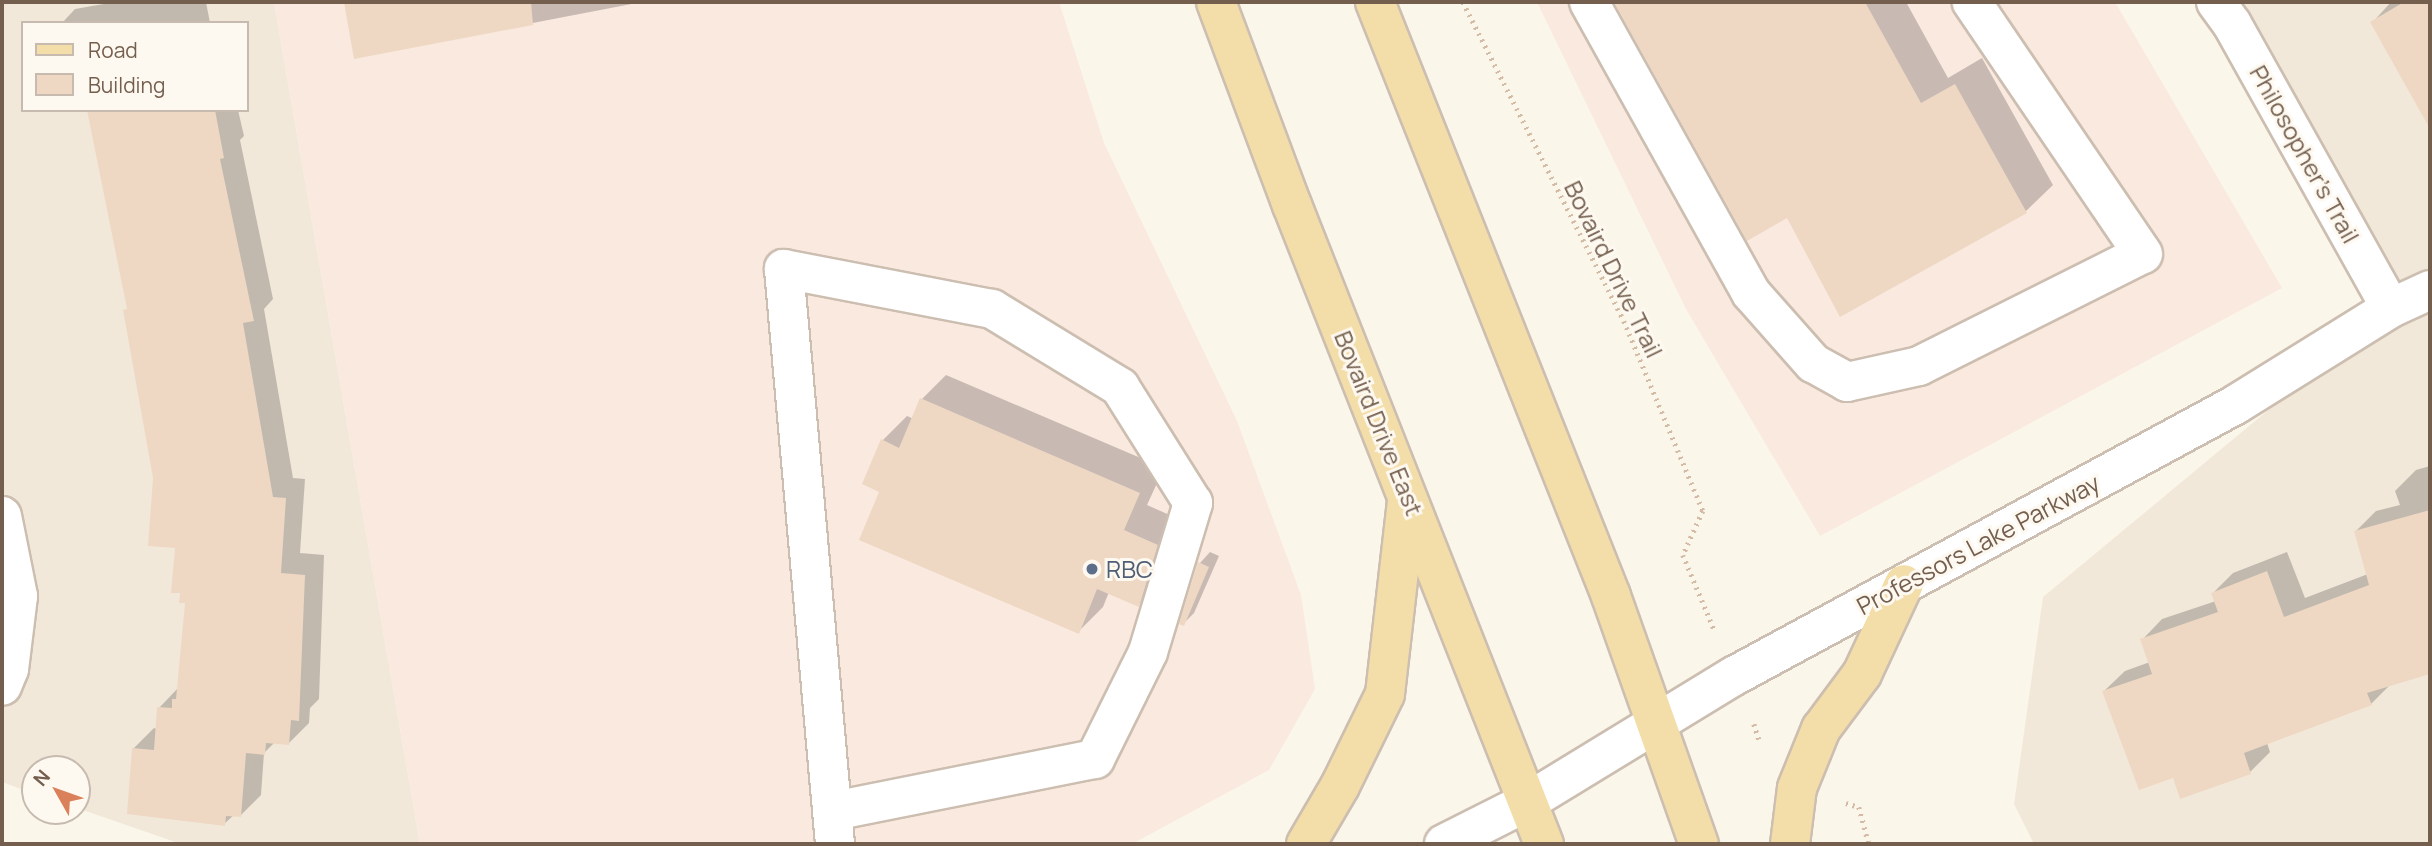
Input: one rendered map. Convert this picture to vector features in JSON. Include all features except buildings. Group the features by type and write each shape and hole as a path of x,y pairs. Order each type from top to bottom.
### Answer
{"main road":[{"name":"Bovaird Drive East","path":"1216,2 1292,205 1545,844"},
{"path":"1375,2 1611,596 1654,724 1699,844"},
{"path":"1306,844 1340,786 1385,694 1407,494"},
{"path":"1790,844 1797,788 1821,729 1862,674 1904,584"}],"street":[{"path":"1589,2 1751,293 1813,363 1847,382 1919,366 2143,254 1972,2"},
{"name":"Philosopher's Trail","path":"2216,2 2232,24 2391,309"},
{"path":"784,270 992,309 1120,387 1193,503 1148,652 1095,759 835,827 820,658 784,270"},
{"name":"Professors Lake Parkway","path":"1444,844 1528,801 1734,676 2235,405 2391,309 2430,290"},
{"path":"2,516 18,596 9,668 2,686"}],"path":[{"name":"Bovaird Drive Trail","path":"1463,2 1624,321 1703,512 1683,555"},
{"path":"1840,801 1859,807 1869,844"}],"shaded area":[{"path":"2,2 274,2 420,844 181,844 91,813 91,755 21,755 21,789 2,782"},
{"path":"274,2 1059,2 1104,143 1237,421 1301,595 1315,689 1269,770 1132,844 420,844"},
{"path":"1537,2 2115,2 2282,288 1820,536 1686,309"},
{"path":"2216,2 2430,2 2430,844 2034,844 2014,804 2043,597 2390,309"}],"place":[{"name":"RBC","path":"1092,569"}]}
